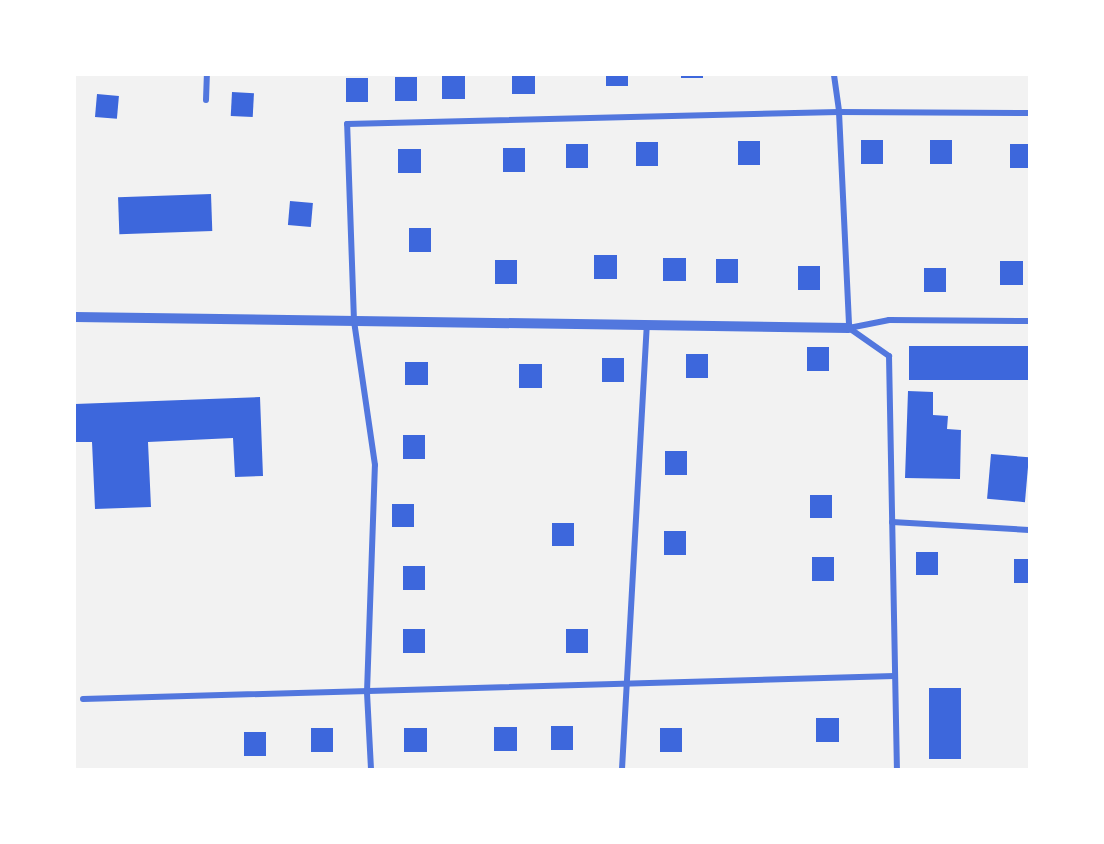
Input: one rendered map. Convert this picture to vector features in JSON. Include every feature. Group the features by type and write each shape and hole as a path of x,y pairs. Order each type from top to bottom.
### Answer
{"street":[{"path":"206,100 207,75"},
{"path":"834,75 839,112 849,328"},
{"path":"371,769 367,692 375,465 354,321 346,124 839,112 1029,113"},
{"path":"75,317 849,328 889,320 1029,321"},
{"path":"622,769 643,448 647,325"},
{"path":"849,328 889,356 897,769"},
{"path":"892,522 1029,530"},
{"path":"83,699 895,676"}],"building":[{"path":"442,75 465,75 465,99 442,99"},
{"path":"512,75 535,75 535,94 512,94"},
{"path":"606,75 628,75 628,86 606,86"},
{"path":"681,75 703,75 703,78 681,78"},
{"path":"395,77 417,77 417,101 395,101"},
{"path":"346,78 368,78 368,102 346,102"},
{"path":"232,92 254,93 253,117 231,116"},
{"path":"97,94 119,96 117,119 95,117"},
{"path":"861,140 883,140 883,164 861,164"},
{"path":"930,140 952,140 952,164 930,164"},
{"path":"738,141 760,141 760,165 738,165"},
{"path":"636,142 658,142 658,166 636,166"},
{"path":"566,144 588,144 588,168 566,168"},
{"path":"1010,144 1029,144 1029,168 1010,168"},
{"path":"503,148 525,148 525,172 503,172"},
{"path":"398,149 421,149 421,173 398,173"},
{"path":"211,194 212,231 119,234 118,197"},
{"path":"290,201 313,203 311,227 288,225"},
{"path":"409,228 431,228 431,252 409,252"},
{"path":"594,255 617,255 617,279 594,279"},
{"path":"663,258 686,258 686,281 663,281"},
{"path":"716,259 738,259 738,283 716,283"},
{"path":"495,260 517,260 517,284 495,284"},
{"path":"1000,261 1023,261 1023,285 1000,285"},
{"path":"798,266 820,266 820,290 798,290"},
{"path":"924,268 946,268 946,292 924,292"},
{"path":"909,346 1029,346 1029,380 909,380"},
{"path":"807,347 829,347 829,371 807,371"},
{"path":"686,354 708,354 708,378 686,378"},
{"path":"602,358 624,358 624,382 602,382"},
{"path":"405,362 428,362 428,385 405,385"},
{"path":"519,364 542,364 542,388 519,388"},
{"path":"908,391 933,392 933,415 948,416 947,429 961,430 960,479 905,478"},
{"path":"260,397 263,476 235,477 233,438 148,442 151,507 95,509 92,442 75,442 75,404"},
{"path":"403,435 425,435 425,459 403,459"},
{"path":"665,451 687,451 687,475 665,475"},
{"path":"991,454 1029,457 1025,502 987,499"},
{"path":"810,495 832,495 832,518 810,518"},
{"path":"392,504 414,504 414,527 392,527"},
{"path":"552,523 574,523 574,546 552,546"},
{"path":"664,531 686,531 686,555 664,555"},
{"path":"916,552 938,552 938,575 916,575"},
{"path":"812,557 834,557 834,581 812,581"},
{"path":"1014,559 1029,559 1029,583 1014,583"},
{"path":"403,566 425,566 425,590 403,590"},
{"path":"403,629 425,629 425,653 403,653"},
{"path":"566,629 588,629 588,653 566,653"},
{"path":"929,688 961,688 961,759 929,759"},
{"path":"816,718 839,718 839,742 816,742"},
{"path":"551,726 573,726 573,750 551,750"},
{"path":"494,727 517,727 517,751 494,751"},
{"path":"311,728 333,728 333,752 311,752"},
{"path":"404,728 427,728 427,752 404,752"},
{"path":"660,728 682,728 682,752 660,752"},
{"path":"244,732 266,732 266,756 244,756"}]}
